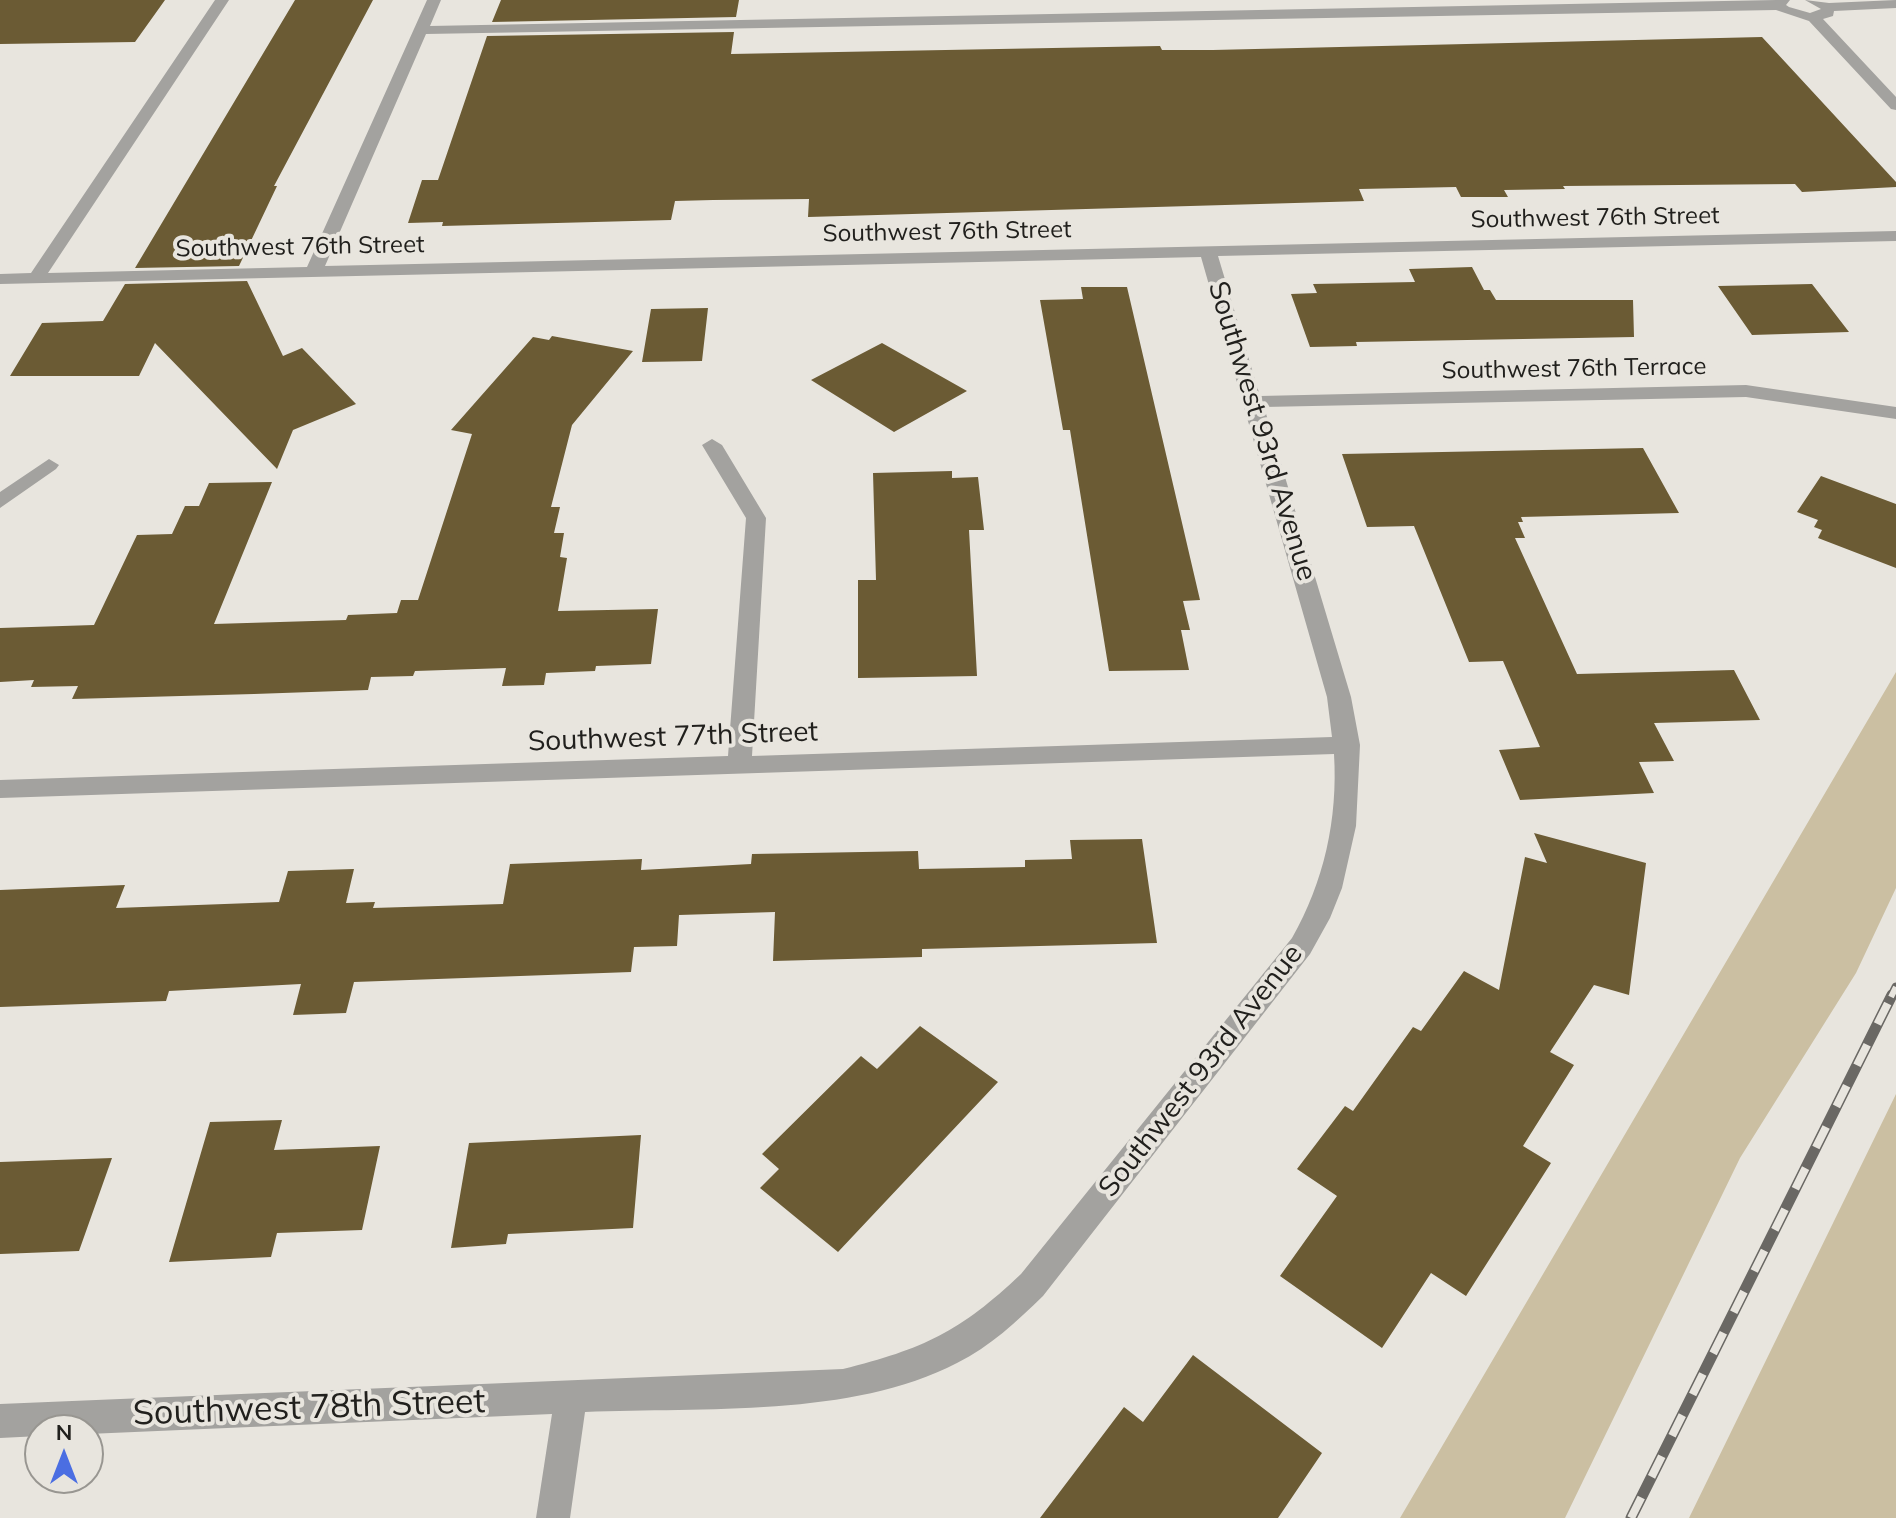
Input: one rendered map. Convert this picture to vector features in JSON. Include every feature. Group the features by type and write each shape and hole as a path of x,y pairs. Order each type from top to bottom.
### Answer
{"street":[{"path":"36,278 222,0"},
{"path":"314,271 434,0"},
{"path":"1171,0 1177,16"},
{"path":"1812,0 1827,7 1896,4"},
{"path":"420,30 807,16 1177,16 1781,3 1796,15 1813,17 1825,15 1829,10 1827,7"},
{"path":"1813,17 1896,106"},
{"name":"Southwest 76th Street","path":"0,279 1896,236"},
{"name":"Southwest 93rd Avenue","path":"571,1398 843,1385 940,1358 972,1340 1032,1285 1314,926 1325,905 1338,856 1346,799 1348,745 1329,651 1251,402 1208,250"},
{"name":"Southwest 76th Terrace","path":"1251,402 1746,391 1896,413"},
{"path":"712,445 756,518 739,765"},
{"path":"0,502 49,465"},
{"name":"Southwest 77th Street","path":"0,789 1348,745"},
{"path":"553,1518 571,1398"},
{"name":"Southwest 78th Street","path":"0,1421 571,1398"}],"shaded area":[{"path":"1896,672 1896,888 1856,973 1740,1158 1565,1518 1400,1518"},
{"path":"1896,1094 1896,1518 1689,1518"}],"building":[{"path":"0,0 165,0 135,42 0,44"},
{"path":"295,0 373,0 274,186 277,186 239,266 135,268"},
{"path":"501,0 739,0 736,17 492,22"},
{"path":"734,32 731,54 1160,46 1162,50 1213,50 1762,37 1896,182 1896,187 1802,192 1795,184 1563,186 1565,189 1504,190 1508,197 1461,197 1456,187 1359,189 1364,201 808,217 809,199 713,200 675,201 671,220 442,226 443,222 408,223 422,180 438,180 487,36"},
{"path":"1472,267 1484,290 1490,290 1496,300 1633,300 1634,337 1356,342 1357,346 1310,347 1291,294 1317,293 1313,284 1415,282 1409,269"},
{"path":"247,281 283,356 302,348 356,404 293,430 277,469 155,343 139,376 10,376 42,323 103,321 125,284"},
{"path":"1812,284 1849,332 1752,335 1718,286"},
{"path":"1081,287 1127,287 1200,600 1183,601 1190,630 1181,630 1189,670 1109,671 1070,430 1063,430 1040,300 1083,299"},
{"path":"708,308 702,361 642,362 651,309"},
{"path":"552,336 633,351 572,425 551,507 560,507 554,533 564,533 560,557 567,558 558,611 658,609 651,664 596,666 595,671 546,673 544,685 502,686 506,668 415,671 413,676 371,677 368,690 254,694 72,699 78,686 31,687 34,680 0,682 0,628 94,625 137,535 172,534 185,506 199,506 209,483 272,482 214,624 346,620 348,615 397,613 401,600 418,600 472,434 451,430 533,337 549,340"},
{"path":"882,343 967,391 894,432 811,380"},
{"path":"1643,448 1679,513 1521,517 1523,522 1518,522 1525,538 1515,538 1577,674 1734,670 1760,720 1654,723 1674,761 1639,762 1654,793 1520,800 1499,750 1540,747 1503,661 1469,662 1414,526 1367,527 1342,454"},
{"path":"952,471 952,478 978,477 984,530 969,530 977,676 858,678 858,580 876,580 873,473"},
{"path":"1821,476 1896,504 1896,568 1818,538 1822,530 1814,527 1818,520 1797,512"},
{"path":"1534,833 1646,863 1629,995 1594,985 1550,1052 1574,1065 1523,1146 1551,1163 1466,1296 1431,1273 1382,1348 1280,1276 1337,1196 1297,1169 1345,1106 1353,1111 1413,1027 1421,1031 1464,971 1499,990 1525,857 1547,863"},
{"path":"1142,839 1157,943 922,949 922,957 773,961 775,912 679,915 677,946 634,947 631,972 354,982 346,1013 293,1015 301,984 169,991 166,1001 0,1007 0,890 125,885 116,908 279,902 288,871 354,869 346,903 375,902 373,908 503,904 510,864 642,859 641,870 751,864 752,854 918,851 919,869 1025,867 1025,860 1072,859 1070,840"},
{"path":"920,1026 998,1082 838,1252 760,1188 779,1169 762,1154 861,1056 877,1069"},
{"path":"282,1120 274,1150 380,1146 362,1230 277,1233 271,1257 169,1262 210,1122"},
{"path":"641,1135 633,1228 508,1234 506,1244 451,1248 469,1143"},
{"path":"112,1158 79,1251 0,1254 0,1162"},
{"path":"1193,1355 1322,1453 1278,1518 1040,1518 1124,1407 1143,1422"}],"railway":[{"path":"1892,995 1896,987"},
{"path":"1631,1518 1892,995"}]}
